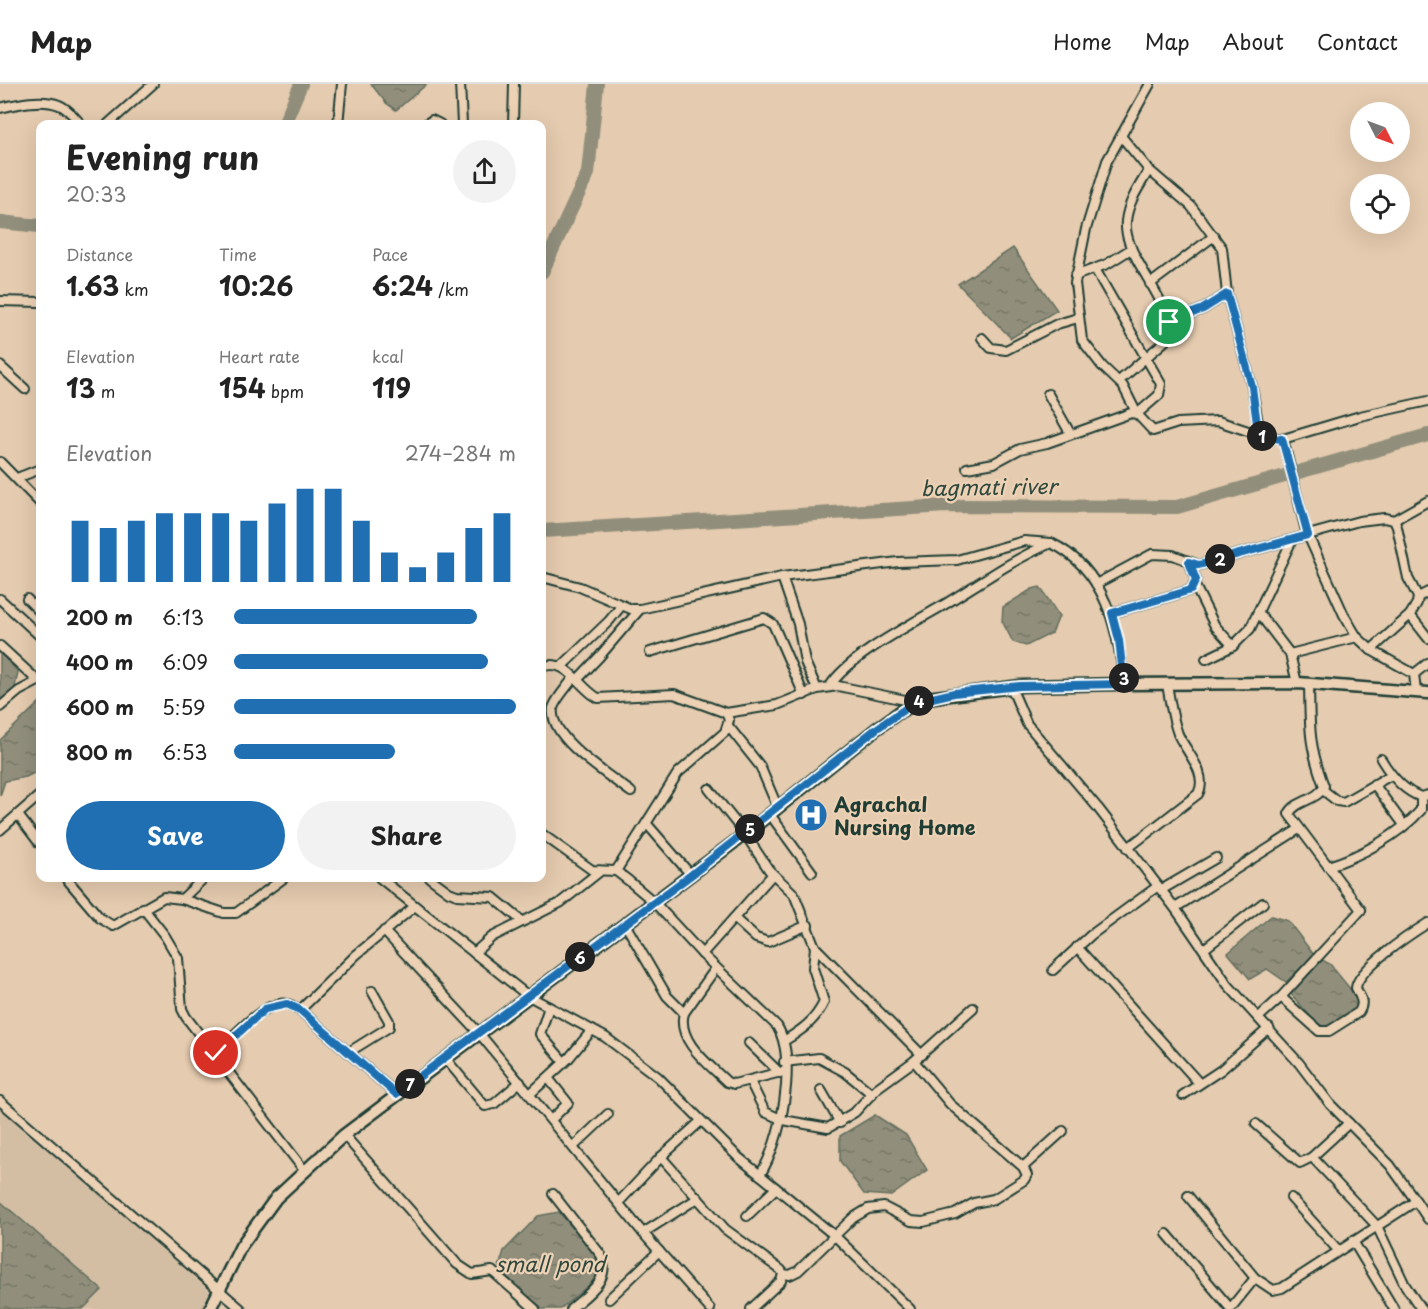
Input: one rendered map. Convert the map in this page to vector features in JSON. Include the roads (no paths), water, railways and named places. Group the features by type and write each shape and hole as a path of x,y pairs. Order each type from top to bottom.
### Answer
{"main road":[{"path":"210,1309 241,1246 276,1198 344,1135 527,995 691,875 915,702 936,696 1011,687 1124,684 1297,683 1428,693"}],"street":[{"path":"112,120 153,84"},
{"path":"338,120 342,84"},
{"path":"460,84 462,120"},
{"path":"513,120 514,84"},
{"path":"1150,84 1107,161 1086,228 1075,276 1077,318 1082,340 1119,381 1137,414 1153,432 1178,423 1218,422 1282,439 1360,416 1428,401"},
{"path":"0,108 20,103 53,103 64,107 77,120"},
{"path":"1121,136 1149,170 1191,206 1222,248 1227,294 1252,387 1260,435"},
{"path":"1119,381 1165,341 1168,334 1169,322 1127,240 1126,221 1130,205 1149,170"},
{"path":"1150,284 1214,236"},
{"path":"1075,276 1095,269 1131,249"},
{"path":"967,468 994,463 1020,449 1137,414 1162,392 1160,381 1147,357 1118,312 1095,269"},
{"path":"1169,322 1203,309 1227,294"},
{"path":"0,302 36,302"},
{"path":"982,338 991,348 1001,351 1057,324 1077,318"},
{"path":"0,366 25,389"},
{"path":"1048,394 1070,434"},
{"path":"1282,439 1307,533 1333,593 1358,637 1371,650 1414,674"},
{"path":"0,462 36,499"},
{"path":"17,478 36,471"},
{"path":"1096,584 1152,554 1173,555 1199,565 1292,540 1307,533 1359,521 1384,518 1394,520 1428,501"},
{"path":"1371,650 1410,615 1415,609 1418,597 1408,578 1394,520"},
{"path":"1206,659 1233,646 1250,629 1292,540"},
{"path":"546,578 580,587 622,605 640,609 782,577 898,562 957,560 1024,541 1051,543 1074,557 1096,584 1112,613 1119,640 1124,684"},
{"path":"830,686 838,675 880,644 1016,561 1051,543"},
{"path":"1189,562 1196,580 1195,586 1215,626 1233,646"},
{"path":"782,577 798,624 805,662 817,689"},
{"path":"1112,613 1146,605 1191,590 1195,586"},
{"path":"1418,597 1428,592"},
{"path":"0,599 36,632"},
{"path":"27,599 36,608"},
{"path":"562,666 609,621 622,605"},
{"path":"631,792 570,744 559,731 553,710 575,678 640,609"},
{"path":"1258,612 1290,654 1297,683"},
{"path":"1410,615 1428,638"},
{"path":"650,652 764,618 773,624 804,694"},
{"path":"1290,654 1358,637"},
{"path":"0,646 36,677"},
{"path":"1414,674 1428,663"},
{"path":"546,666 562,666 590,694 598,698 674,694 726,713 777,705 830,686 850,687 915,702"},
{"path":"1414,674 1416,692"},
{"path":"0,706 36,682"},
{"path":"1128,848 1198,794 1201,787 1196,764 1178,734 1167,684"},
{"path":"1309,684 1308,733 1323,790 1341,803 1391,775"},
{"path":"1011,687 1027,724 1176,908 1239,998 1269,1028 1330,1104 1390,1165 1428,1219"},
{"path":"726,713 729,727 757,761 773,810 812,872"},
{"path":"616,871 678,773 729,727"},
{"path":"1328,866 1356,857 1404,825 1421,810 1425,796 1391,775 1381,759"},
{"path":"1374,784 1404,825"},
{"path":"709,789 773,874 794,894 815,947 813,968 824,996 824,1002 817,1016 806,1027 784,1041"},
{"path":"1259,1017 1281,997 1361,910 1291,818 1290,811 1323,790"},
{"path":"0,830 36,799"},
{"path":"18,815 36,839"},
{"path":"647,824 691,875"},
{"path":"1176,908 1299,829"},
{"path":"546,837 592,870 616,871 654,902 702,954 777,1026 784,1041 783,1120 771,1155 760,1175"},
{"path":"1053,970 1077,947 1160,888 1216,858"},
{"path":"474,953 492,938 560,903 599,872"},
{"path":"702,954 773,874"},
{"path":"70,882 108,925 119,925 164,897 183,899 231,914 278,882"},
{"path":"183,899 200,882"},
{"path":"385,882 527,995 592,1030 658,1077 701,1121 760,1175 835,1236 910,1309"},
{"path":"436,882 457,895 493,897 522,921"},
{"path":"1204,949 1263,903"},
{"path":"300,1010 330,978 415,906"},
{"path":"143,908 165,936 178,958 182,1009 304,1170"},
{"path":"734,918 756,938 768,942 808,925"},
{"path":"1281,997 1319,1031 1329,1031 1359,1012 1363,1002 1356,988 1361,976 1400,940 1428,923"},
{"path":"625,924 667,996 684,1013"},
{"path":"384,931 479,1033 643,1233 710,1309"},
{"path":"815,947 922,1055"},
{"path":"1077,947 1199,1083"},
{"path":"716,968 684,1013 682,1020 698,1054 727,1082 750,1081 782,1072"},
{"path":"349,1052 389,1027 389,1021 372,990"},
{"path":"216,1053 265,1009 287,1004 300,1010 396,1094"},
{"path":"549,1007 540,1034 564,1062"},
{"path":"750,1081 763,1109 783,1120 828,1128 840,1123 855,1112 889,1078 922,1055 973,1008"},
{"path":"1184,1095 1221,1070 1269,1028"},
{"path":"530,1094 564,1062 592,1030"},
{"path":"749,1043 782,1072"},
{"path":"445,1058 485,1106 494,1104 520,1082"},
{"path":"784,1062 819,1058 845,1072 872,1094"},
{"path":"661,1157 725,1229 783,1274 790,1275 798,1271 854,1218 876,1206 884,1207 916,1222 955,1214 969,1205 994,1199 1020,1184 1027,1175 1023,1167 950,1104 914,1061"},
{"path":"548,1078 568,1103 551,1120"},
{"path":"821,1089 840,1123"},
{"path":"0,1101 241,1309"},
{"path":"573,1147 608,1114"},
{"path":"619,1202 661,1157 701,1121"},
{"path":"1256,1124 1297,1162 1305,1162 1349,1123"},
{"path":"1023,1167 1063,1131"},
{"path":"344,1135 457,1264 472,1274 492,1271 535,1309"},
{"path":"1312,1157 1377,1226 1405,1285 1421,1309"},
{"path":"747,1216 776,1188"},
{"path":"553,1194 601,1255 605,1267 601,1280 571,1309"},
{"path":"1188,1196 1255,1278 1276,1290 1416,1201"},
{"path":"643,1233 698,1198"},
{"path":"1291,1198 1338,1250"},
{"path":"1167,1234 1230,1309 1255,1278"},
{"path":"1353,1241 1394,1309"},
{"path":"609,1299 659,1251"},
{"path":"751,1309 781,1281 783,1274"}],"water":[{"path":"371,84 427,84 396,110 386,103"},
{"path":"1013,248 1057,310 1011,338 958,284"},
{"path":"1040,587 1059,616 1052,633 1026,646 1013,642 1002,621 1003,607 1032,589"},
{"path":"0,653 18,672 14,692 0,704"},
{"path":"36,706 36,772 26,777 5,781 0,796 0,740"},
{"path":"1271,916 1288,921 1314,955 1286,982 1267,969 1250,979 1228,953"},
{"path":"1322,960 1330,964 1359,1000 1356,1011 1322,1030 1291,994"},
{"path":"875,1115 906,1135 927,1170 891,1196 864,1194 840,1161 840,1136"},
{"path":"0,1201 102,1290 83,1309 0,1309"},
{"name":"small pond","path":"559,1212 598,1258 601,1270 595,1280 560,1309 541,1309 498,1270 504,1251 538,1216"}],"waterway":[{"name":"bagmati river","path":"286,120 301,84"},
{"name":"bagmati river","path":"546,263 588,173 597,84"},
{"name":"bagmati river","path":"0,222 36,226"},
{"name":"bagmati river","path":"546,531 946,506 1177,507 1428,435"}],"place":[{"name":"Agrachal Nursing Home","path":"811,815"}]}
